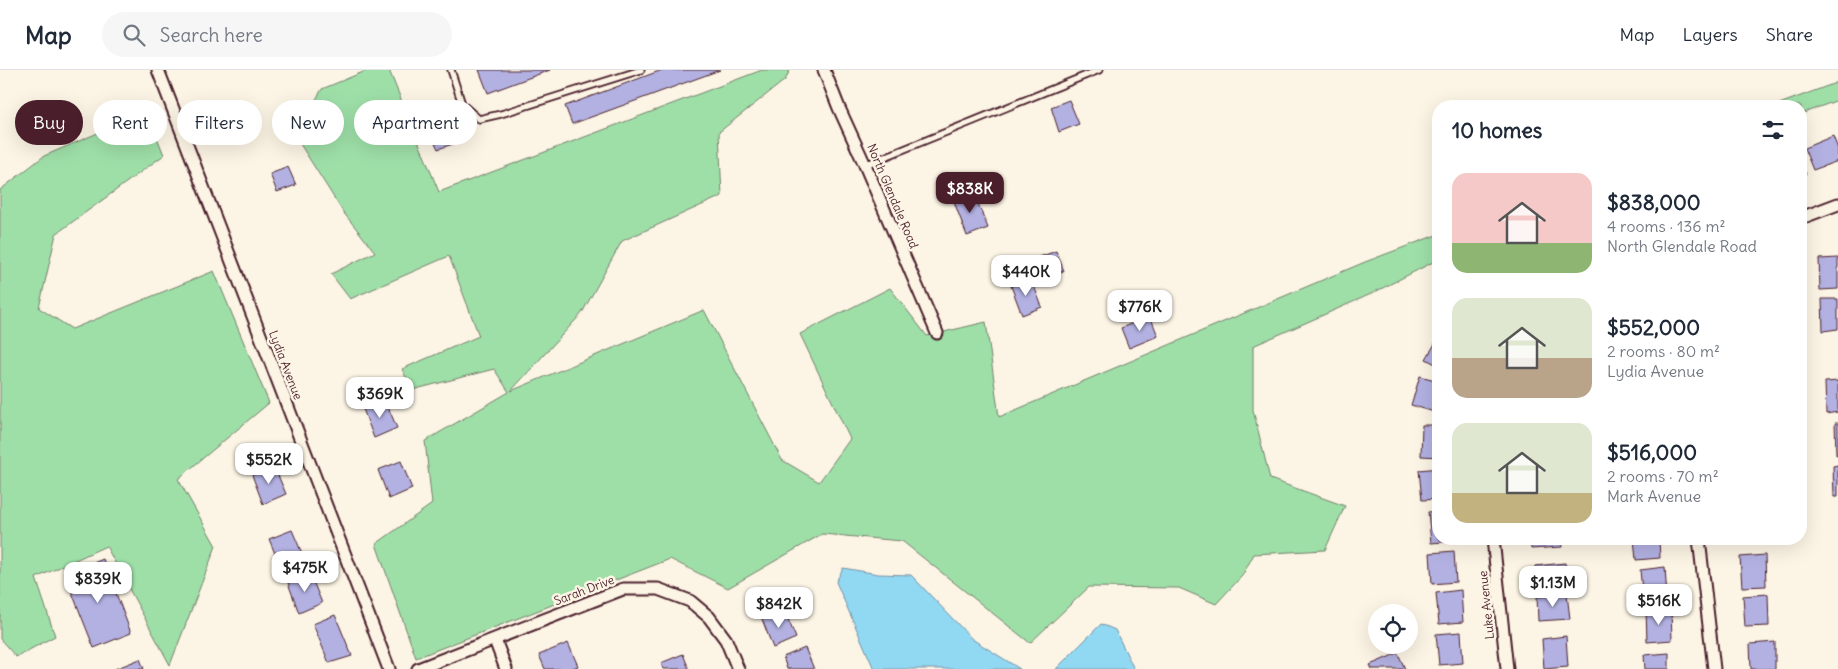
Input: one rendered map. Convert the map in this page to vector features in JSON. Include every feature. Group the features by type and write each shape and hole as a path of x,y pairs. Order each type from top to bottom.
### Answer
{"street":[{"name":"Lydia Avenue","path":"158,70 389,669"},
{"name":"North Glendale Road","path":"824,70 937,334"},
{"path":"1807,216 1838,204"},
{"name":"Luke Avenue","path":"1494,545 1507,669"},
{"path":"1700,545 1714,669"},
{"name":"Sarah Drive","path":"418,669 623,589 658,589 690,601 709,617 726,640 738,669"},
{"path":"495,640 506,669"}],"lane":[{"path":"451,70 462,104 479,119 501,114 641,70"},
{"path":"865,165 1099,70"}],"green space":[{"path":"368,70 389,70 401,100 354,100 354,145 420,145 439,192 762,70 790,70 785,80 719,132 722,196 622,241 582,313 511,391 704,310 782,460 819,482 850,439 800,334 890,288 927,336 986,322 999,417 1365,262 1432,237 1432,263 1371,294 1253,346 1253,410 1270,479 1345,506 1325,550 1254,554 1242,576 1216,604 1179,588 1089,587 1030,643 902,541 822,534 728,588 670,559 416,658 376,544 432,504 425,441 509,392 494,369 412,390 402,369 479,336 449,256 350,299 331,274 375,252 343,212 301,145 344,145 344,100 316,100 322,89"},
{"path":"1838,82 1838,100 1807,112 1807,100 1790,100"},
{"path":"93,135 93,145 160,145 164,155 56,234 39,308 72,329 214,271 269,403 178,479 216,546 170,665 106,546 36,578 55,636 16,657 0,639 0,190 44,156 70,145 83,145 83,139"}],"water":[{"path":"843,568 878,574 911,575 972,639 1020,669 874,669 836,582"},
{"path":"1101,624 1115,630 1134,669 1056,669"}],"building":[{"path":"479,70 550,70 488,93"},
{"path":"662,70 720,70 572,124 565,106"},
{"path":"1069,100 1079,124 1059,132 1051,107"},
{"path":"1833,136 1838,149 1838,161 1813,170 1807,155 1807,147"},
{"path":"436,145 450,145 438,149"},
{"path":"288,167 296,185 277,192 270,174"},
{"path":"973,191 988,228 967,236 953,199"},
{"path":"1056,251 1064,271 1045,278 1037,258"},
{"path":"1838,258 1838,289 1820,290 1819,259"},
{"path":"1031,278 1042,307 1022,315 1011,286"},
{"path":"1822,299 1838,299 1838,329 1823,331"},
{"path":"1150,316 1158,336 1129,348 1121,328"},
{"path":"1432,349 1432,362 1426,359"},
{"path":"1420,376 1432,379 1432,411 1411,405"},
{"path":"1838,381 1838,412 1826,414 1825,382"},
{"path":"385,400 397,428 374,438 363,409"},
{"path":"1835,423 1838,423 1838,454 1836,455"},
{"path":"1422,425 1432,425 1432,457 1421,456"},
{"path":"401,461 412,489 389,499 378,470"},
{"path":"1838,465 1838,497 1834,497 1833,466"},
{"path":"274,466 286,494 263,504 252,475"},
{"path":"1432,469 1432,499 1422,500 1419,470"},
{"path":"1428,512 1432,512 1432,543 1431,543"},
{"path":"292,530 304,558 281,568 269,539"},
{"path":"1531,545 1562,545 1562,547 1531,549"},
{"path":"1635,545 1659,545 1660,558 1636,560"},
{"path":"1454,551 1456,582 1432,584 1430,553"},
{"path":"1765,555 1766,586 1742,587 1740,557"},
{"path":"103,559 131,633 94,648 65,575"},
{"path":"1565,563 1568,588 1536,590 1535,566"},
{"path":"1665,567 1667,598 1643,601 1640,570"},
{"path":"310,574 322,603 299,613 288,583"},
{"path":"1461,590 1463,622 1439,624 1436,593"},
{"path":"1567,594 1570,619 1538,621 1537,597"},
{"path":"1768,594 1769,626 1745,627 1743,596"},
{"path":"1671,609 1672,640 1647,642 1646,611"},
{"path":"784,610 796,638 773,648 762,619"},
{"path":"335,615 352,656 329,663 313,624"},
{"path":"1461,632 1463,663 1439,665 1436,634"},
{"path":"1566,636 1568,667 1544,669 1542,639"},
{"path":"1775,642 1775,669 1751,669 1750,644"},
{"path":"568,643 578,666 570,669 545,669 539,655"},
{"path":"805,648 814,669 787,669 783,657"},
{"path":"1669,653 1669,669 1645,669 1644,655"},
{"path":"683,654 689,669 663,669 661,663"},
{"path":"1398,654 1405,669 1372,669 1370,665"},
{"path":"140,659 144,669 115,669"}]}
